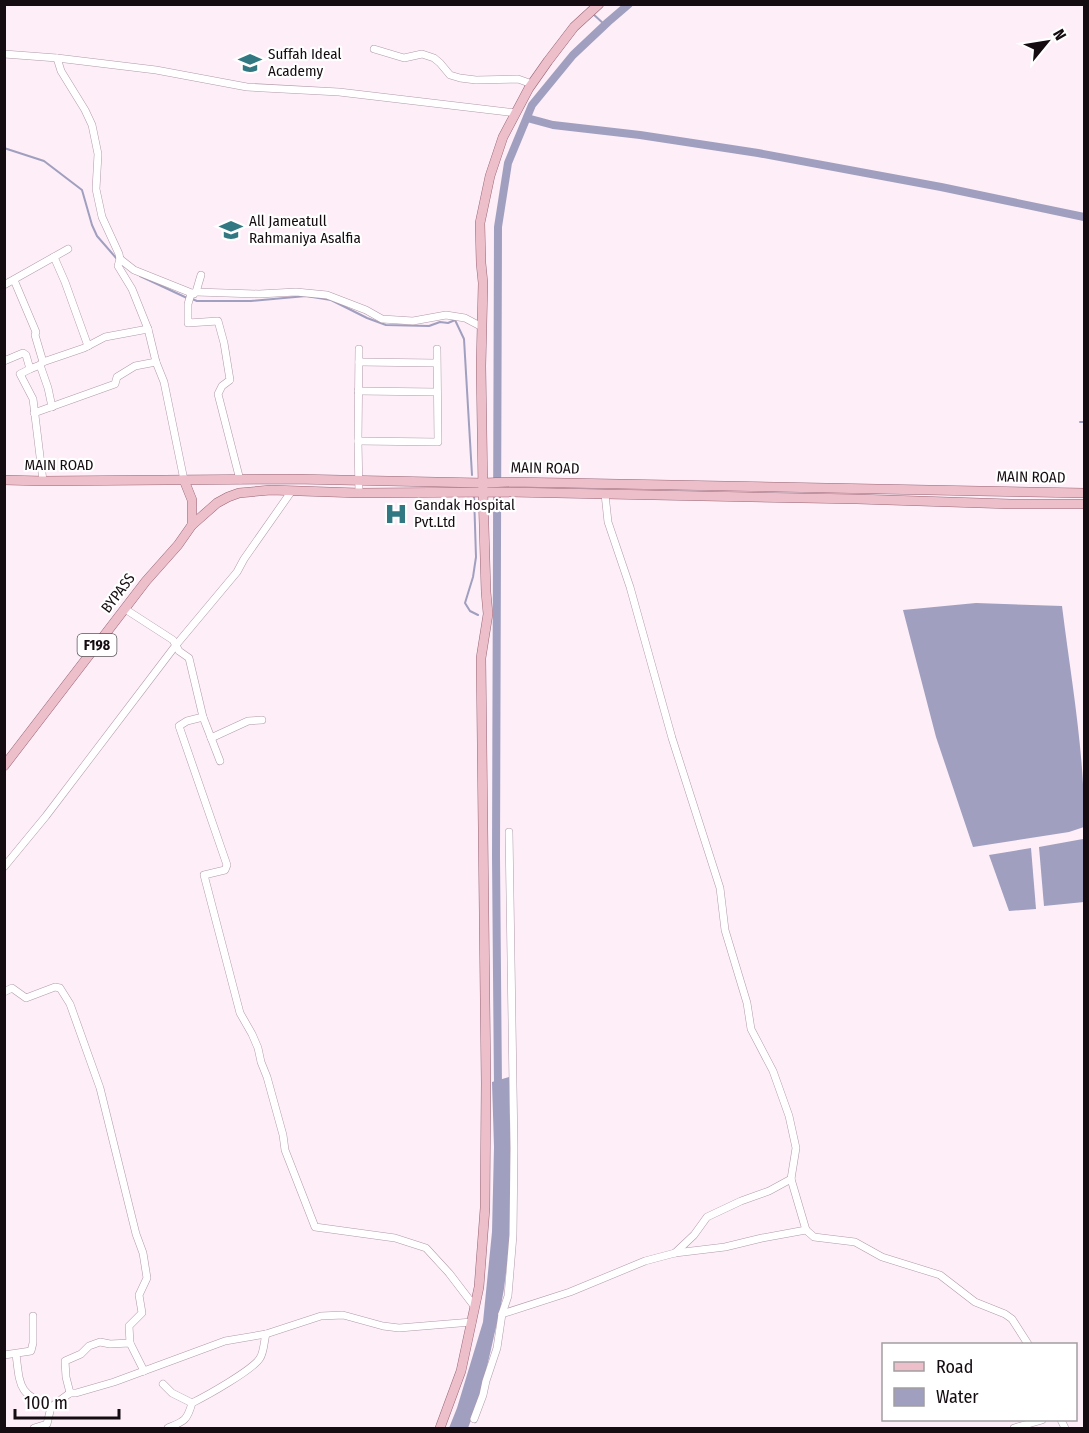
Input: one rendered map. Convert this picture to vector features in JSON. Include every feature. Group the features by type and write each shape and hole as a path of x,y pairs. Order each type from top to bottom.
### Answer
{"main road":[{"path":"440,1428 461,1371 479,1287 486,1185 481,658 488,614 480,223 490,176 503,138 516,113 532,84 574,27 599,4"},
{"name":"MAIN ROAD","path":"4,480 358,480 485,487"},
{"path":"184,480 192,500 192,525"},
{"name":"MAIN ROAD","path":"503,487 605,494 1084,504"},
{"name":"MAIN ROAD","path":"272,490 359,493 503,487 1084,493"},
{"name":"BYPASS","path":"4,766 146,581 178,545 192,525 217,503 228,497 239,493 272,490"},
{"path":"1027,492 1028,504"}],"street":[{"path":"375,49 404,58 422,54 434,58 450,75 460,78 476,81 518,79 532,84"},
{"path":"4,54 156,70 248,87 339,92 516,113"},
{"path":"57,58 61,71 92,125 98,154 96,189 102,217 148,329 156,362 165,382 184,480"},
{"path":"4,285 68,249"},
{"path":"54,257 88,346"},
{"path":"119,263 194,293 296,292 327,295 366,310 382,319 413,321 446,315 465,318 483,327"},
{"path":"201,275 188,304 188,323 218,321 230,380 222,386 218,394 240,480"},
{"path":"14,280 36,332 34,336 52,406"},
{"path":"43,481 32,396 20,374 105,337 148,329"},
{"path":"359,349 359,493"},
{"path":"358,441 438,442 436,349"},
{"path":"4,361 23,353 26,355 30,369"},
{"path":"34,413 115,384 117,376 135,366 156,362"},
{"path":"359,362 436,363"},
{"path":"358,391 437,392"},
{"path":"4,867 46,816 176,645 237,572 291,492"},
{"path":"605,494 608,522 630,587 672,738 720,888 725,930 747,1003 751,1029 773,1071 789,1116 796,1148 791,1179 806,1230 814,1237 855,1242 882,1257 940,1275 975,1302 1012,1319 1027,1343"},
{"path":"125,609 173,640 179,651 189,658 203,717 220,761"},
{"path":"203,717 187,721 179,726 227,865 225,870 204,875 240,1013 258,1048 283,1135 285,1150 315,1227 395,1238 426,1248 475,1307"},
{"path":"211,738 248,721 262,720"},
{"path":"474,1419 496,1348 511,1276 514,1148 509,832"},
{"path":"4,992 12,988 26,998 55,987 60,988 70,1004 100,1088 136,1234 143,1253 147,1278 139,1295 142,1313 129,1326 130,1343 144,1371"},
{"path":"675,1253 694,1235 707,1217 741,1201 770,1191 791,1179"},
{"path":"502,1314 570,1292 645,1261 675,1253 725,1247 806,1230"},
{"path":"34,1428 46,1424 51,1407 70,1393 144,1371 225,1341 266,1334 321,1316 343,1315 399,1328 472,1322"},
{"path":"4,1354 31,1351 33,1316"},
{"path":"163,1384 172,1393 192,1402 206,1396 261,1358 266,1334"},
{"path":"70,1393 65,1360 81,1354 89,1346 100,1342 130,1343"},
{"path":"16,1354 20,1384 24,1392 36,1401 51,1407"},
{"path":"168,1428 185,1421 189,1416 192,1402"},
{"path":"1014,1428 1036,1421"}],"water":[{"path":"976,603 1062,606 1080,744 1084,827 1069,832 973,847 936,737 903,610"},
{"path":"1083,839 1084,902 1044,906 1039,847"},
{"path":"1031,848 1036,909 1009,911 989,855"},
{"path":"509,1077 511,1200 503,1297 483,1383 468,1428 449,1428 483,1322 492,1232 494,1147 492,1082"}],"waterway":[{"path":"498,1089 496,856 498,227 508,163 532,105 573,55 629,4"},
{"path":"592,13 605,25"},
{"path":"527,118 553,125 640,135 758,153 941,187 1084,217"},
{"path":"4,148 44,161 82,190 97,236 117,259"},
{"path":"140,276 187,298"},
{"path":"192,299 197,301 251,301 306,296 331,300 386,325 429,326 455,320 464,339 472,475"},
{"path":"474,494 476,557 465,603 470,611 478,615"}],"place":[{"name":"Suffah Ideal Academy","path":"250,63"},
{"name":"All Jameatull Rahmaniya Asalfia","path":"231,230"},
{"name":"Gandak Hospital Pvt.Ltd","path":"396,514"}]}
